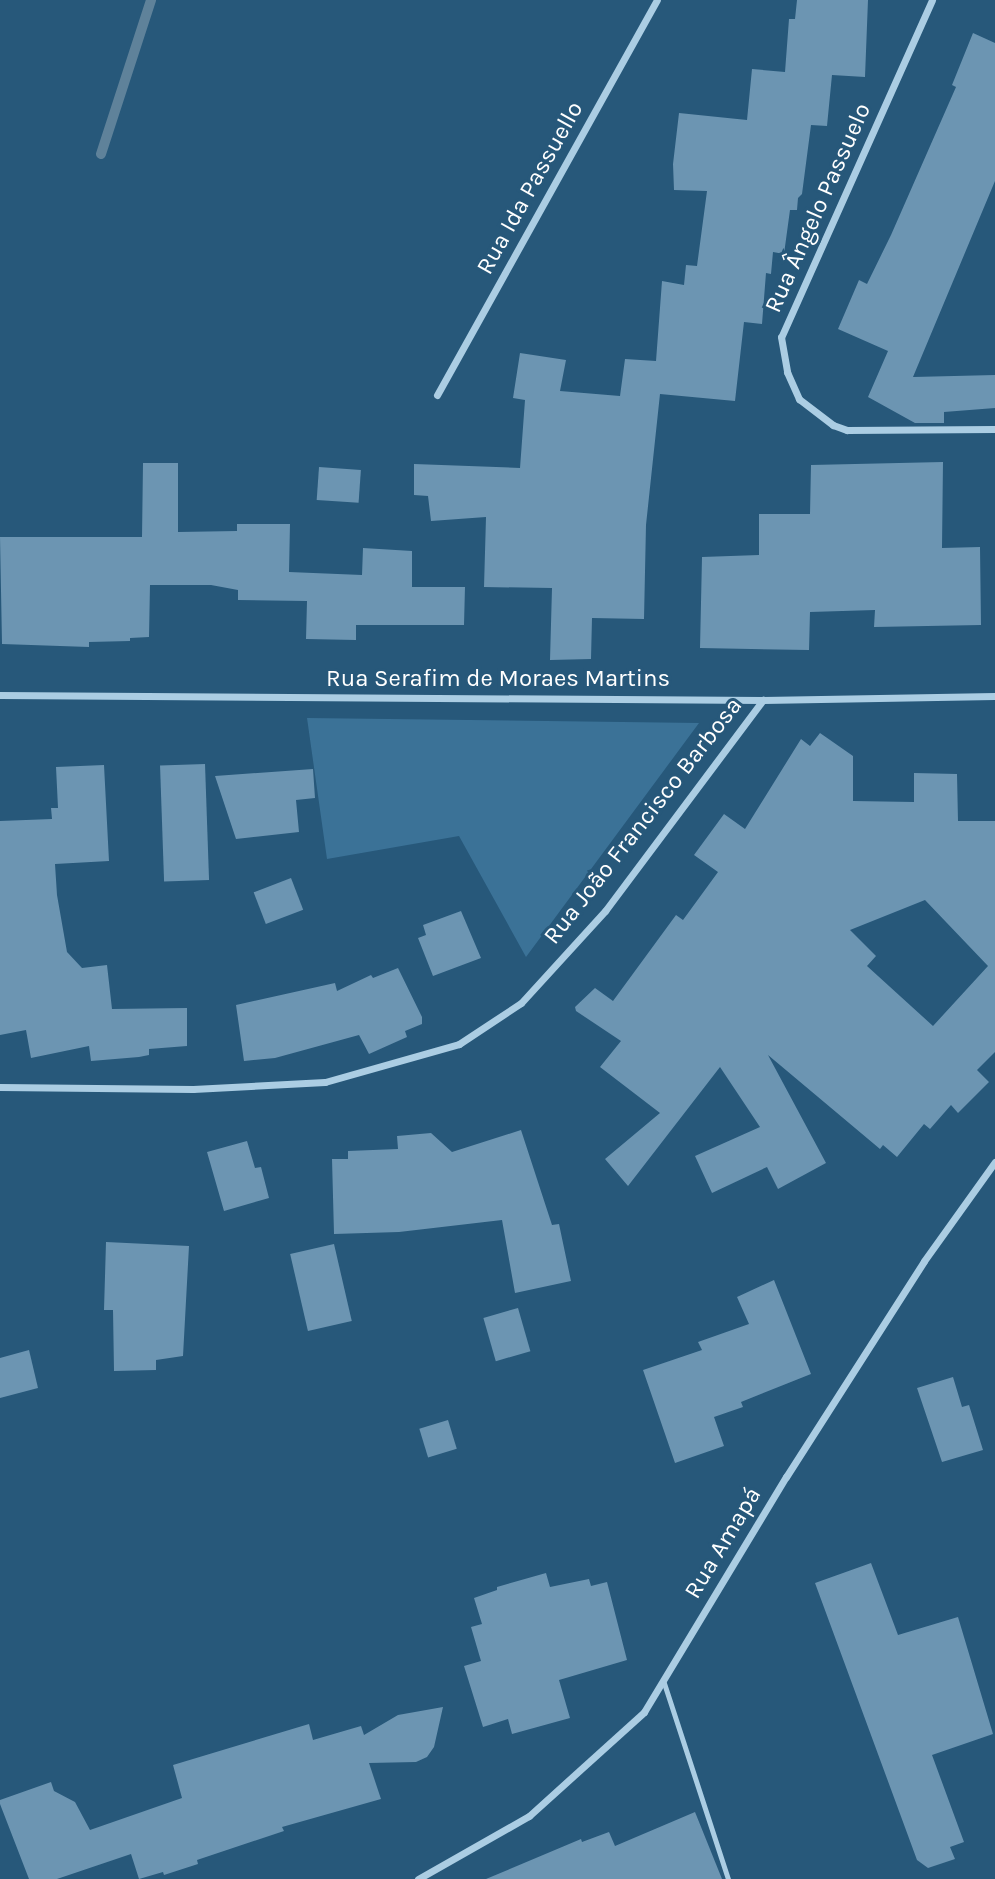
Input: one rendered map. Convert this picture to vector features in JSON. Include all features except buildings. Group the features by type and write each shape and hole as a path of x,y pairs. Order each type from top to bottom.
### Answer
{"street":[{"name":"Rua Ida Passuello","path":"437,395 657,0"},
{"name":"Rua Ângelo Passuelo","path":"933,0 781,337 787,372 799,399 833,425 847,430 995,429"},
{"name":"Rua Serafim de Moraes Martins","path":"0,695 763,699 995,696"},
{"name":"Rua João Francisco Barbosa","path":"0,1087 193,1089 325,1082 459,1044 521,1003 605,911 763,699"},
{"name":"Rua Amapá","path":"418,1879 529,1816 644,1712 786,1476 923,1261 995,1162"}],"lane":[{"path":"663,1680 728,1879"}],"shaded area":[{"path":"307,718 699,723 526,957 459,836 327,859"}],"waterway":[{"path":"101,154 151,0"}]}
